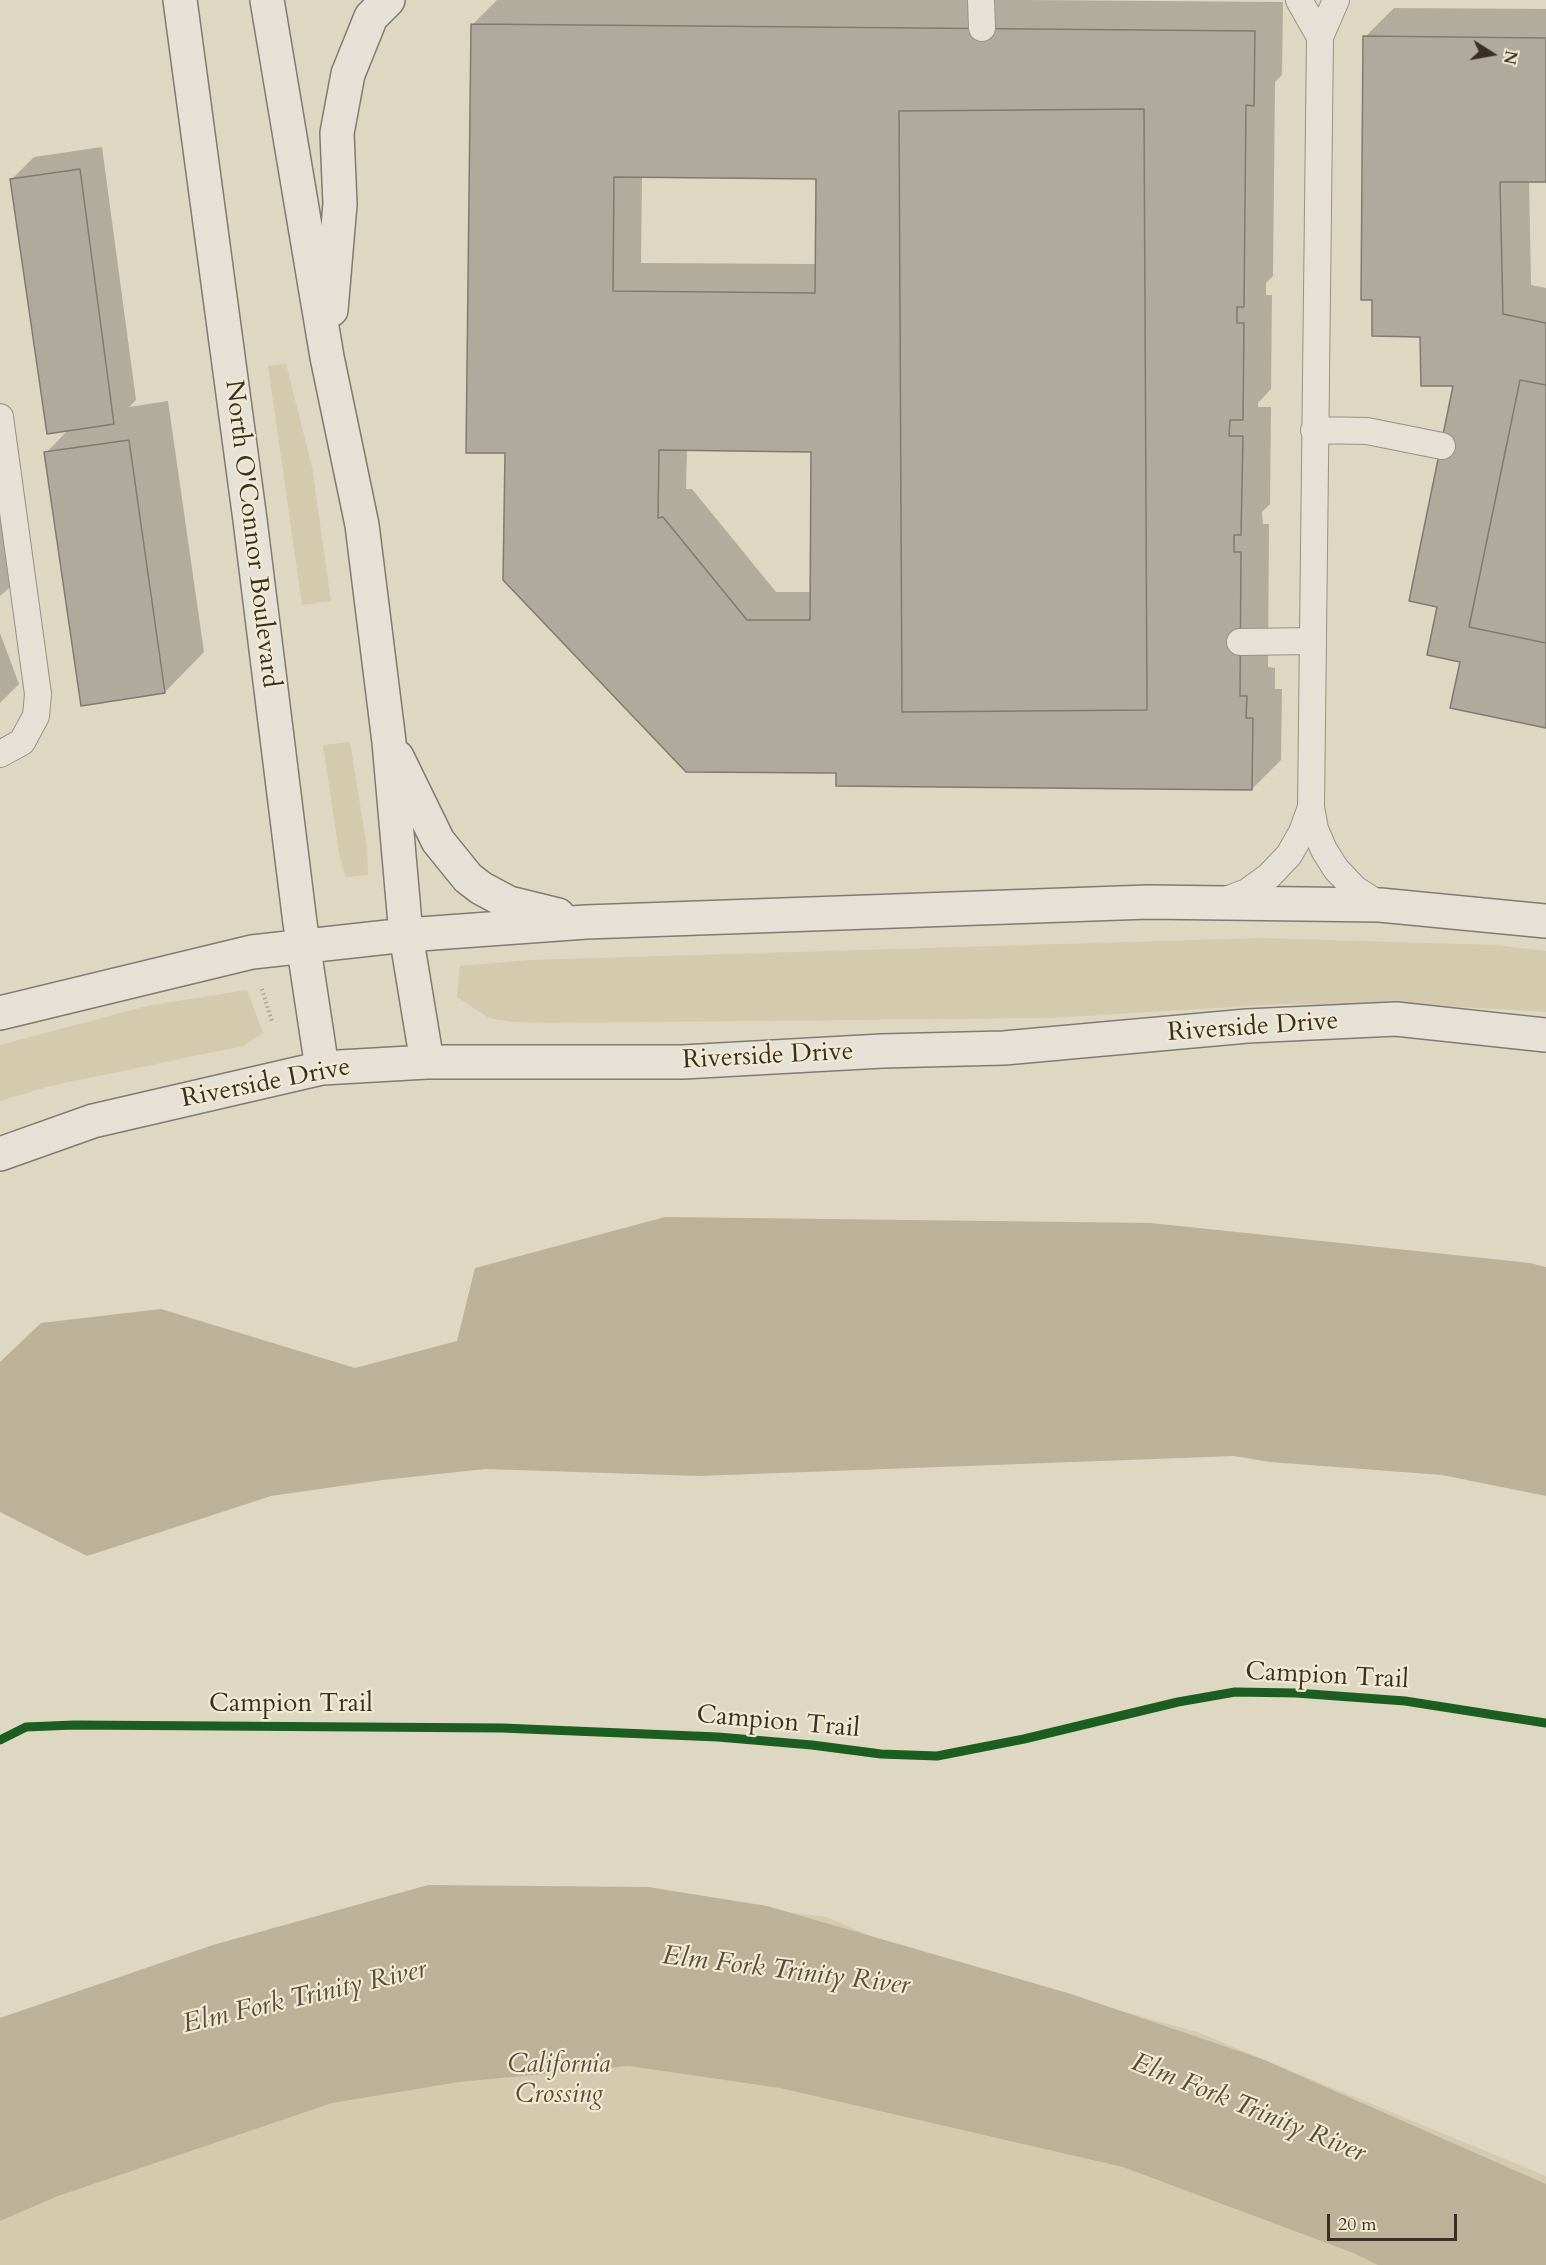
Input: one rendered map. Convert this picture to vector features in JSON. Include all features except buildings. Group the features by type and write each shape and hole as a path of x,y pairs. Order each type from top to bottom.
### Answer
{"main road":[{"name":"North O'Connor Boulevard","path":"180,0 250,520 303,945 322,1068"},
{"path":"267,0 327,357 362,525 389,742 406,935 427,1062"},
{"path":"327,357 340,204 337,133 348,74 371,17 388,0"},
{"path":"389,742 438,841 468,878 509,903 586,922"},
{"path":"0,1013 252,952 406,935 586,922 1137,902 1380,904 1546,921"},
{"name":"Riverside Drive","path":"0,1154 93,1121 322,1068 427,1062 683,1062 882,1050 1004,1048 1247,1026 1396,1019 1546,1035"}],"lane":[{"path":"981,0 982,28"},
{"path":"1299,0 1320,37"},
{"path":"1336,0 1320,37 1311,807 1315,829 1336,869 1355,889 1380,904"},
{"path":"0,417 38,694 36,716 22,742 0,754"},
{"path":"1314,430 1367,431 1442,446"},
{"path":"1240,642 1312,641"},
{"path":"1221,902 1247,892 1269,876 1289,855 1302,832 1311,807"}],"path":[{"path":"262,988 274,1027"}],"green space":[{"path":"286,364 312,467 331,601 302,605 268,366"},
{"path":"350,742 367,848 368,875 346,877 340,859 323,745"},
{"path":"1262,938 1496,945 1546,951 1546,1012 1428,1005 1281,1004 1051,1018 550,1023 513,1022 489,1018 457,997 460,966 528,960"},
{"path":"247,990 263,1033 243,1046 50,1086 0,1101 0,1045 147,1006"},
{"name":"California Crossing","path":"458,1895 705,1902 827,1917 905,1951 1197,2032 1546,2176 1546,2265 0,2265 0,2036 60,2008 275,1927"}],"water":[{"path":"665,1217 1151,1223 1530,1263 1546,1267 1546,1496 1442,1475 1270,1462 1234,1456 699,1476 485,1469 383,1480 271,1496 87,1556 0,1512 0,1362 41,1323 161,1309 355,1368 457,1341 475,1268"},
{"name":"Elm Fork Trinity River","path":"428,1885 648,1887 767,1906 1071,1994 1262,2059 1546,2184 1546,2265 1378,2265 1351,2252 1123,2167 780,2088 629,2066 459,2082 332,2103 58,2196 0,2221 0,2018 213,1945"}],"cycle path":[{"name":"Campion Trail","path":"0,1740 26,1727 74,1725 502,1728 718,1737 881,1754 937,1756 1024,1739 1178,1702 1235,1692 1296,1693 1405,1701 1546,1723"}]}
